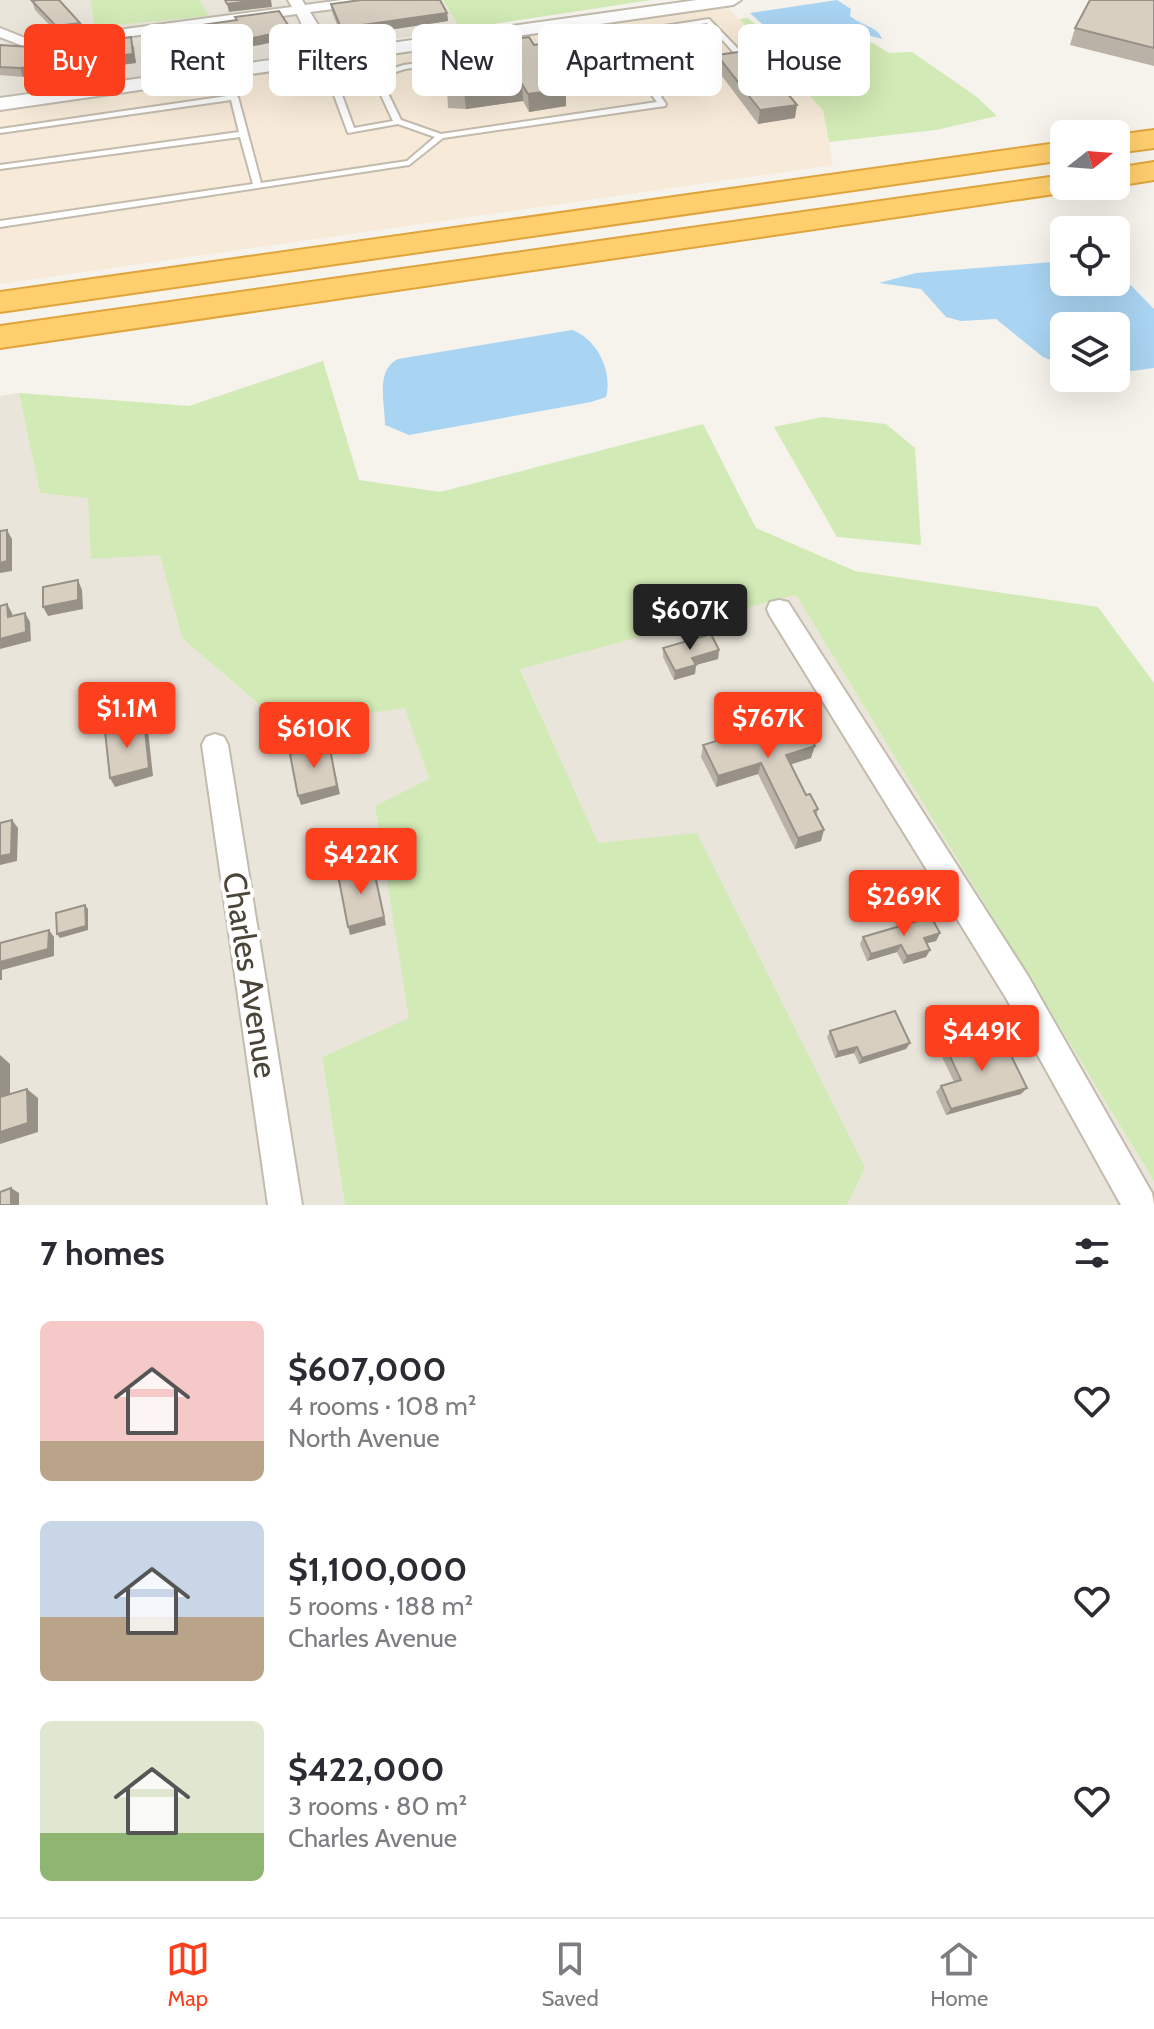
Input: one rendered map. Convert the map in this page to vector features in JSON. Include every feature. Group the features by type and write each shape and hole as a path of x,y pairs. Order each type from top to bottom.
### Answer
{"highway":[{"path":"1130,142 1154,139"},
{"path":"0,302 1050,153"},
{"path":"1130,175 1154,171"},
{"path":"0,337 1050,186"}],"street":[{"path":"0,32 23,42 52,43 298,5 373,0"},
{"path":"396,54 733,0"},
{"path":"298,5 310,24"},
{"path":"0,104 269,73"},
{"path":"779,609 1017,987 1140,1205"},
{"name":"Charles Avenue","path":"215,745 285,1205"}],"lane":[{"path":"668,9 681,24"},
{"path":"689,24 709,21 712,24"},
{"path":"722,35 742,57 722,61"},
{"path":"338,96 351,131 398,122 441,136 662,104 657,97"},
{"path":"386,96 398,122"},
{"path":"0,131 234,97 257,185"},
{"path":"0,167 243,134"},
{"path":"0,224 409,163 441,136"}],"shaded area":[{"path":"0,0 90,0 95,24 24,24 24,94 0,98"},
{"path":"200,0 443,0 457,24 412,24 412,36 396,39 396,24 269,24 269,58 253,60 253,24 141,24 141,77 125,79 125,24 118,24 209,16"},
{"path":"725,4 743,24 738,24 738,96 810,96 823,110 833,165 0,284 0,108 84,96 125,96 125,90 141,88 141,96 253,96 253,72 269,69 269,96 396,96 396,51 412,49 412,96 522,96 522,33 538,31 538,96 722,96 722,24 586,24"},
{"path":"19,393 40,493 88,498 160,554 182,638 283,725 405,707 429,779 375,806 410,1018 322,1057 345,1205 0,1205 0,396"},
{"path":"796,595 1154,1181 1154,1205 847,1205 865,1168 598,844 520,668"}],"green space":[{"path":"90,0 200,0 209,16 125,24 94,24"},
{"path":"443,0 651,0 493,24 457,24"},
{"path":"748,18 755,24 744,24 739,19"},
{"path":"870,42 889,53 912,52 977,97 997,116 936,130 829,142 823,110 810,96 870,96"},
{"path":"323,361 359,480 440,492 703,424 756,528 855,571 1098,607 1154,683 1154,1181 796,595 520,669 598,843 697,833 865,1168 847,1205 345,1205 322,1057 409,1018 375,806 429,779 405,708 283,725 182,638 160,555 91,559 88,498 40,493 19,393 189,406"},
{"path":"822,417 886,424 915,448 921,545 837,537 774,427"}],"water":[{"path":"837,0 851,9 850,16 863,24 762,24 750,13"},
{"path":"870,28 877,32 882,39 870,36"},
{"path":"1050,262 1050,296 1130,296 1130,284 1154,309 1154,368 1130,371 1130,312 1050,312 1050,360 996,319 961,321 946,317 921,289 879,283 916,273"},
{"path":"572,330 589,341 601,357 607,377 606,397 409,435 385,425 384,379 386,371 398,359"}],"building":[{"path":"59,0 80,23 54,24 32,1"},
{"path":"225,0 257,0 227,4"},
{"path":"361,0 440,0 447,13 369,24 339,24 331,4"},
{"path":"1090,0 1154,0 1154,48 1075,28"},
{"path":"279,11 287,24 269,24 269,34 253,38 253,24 209,24 237,20 235,17"},
{"path":"131,37 133,54 125,55 125,38"},
{"path":"529,37 534,45 538,44 538,93 528,94 522,84 522,38"},
{"path":"0,45 24,47 24,68 0,67"},
{"path":"738,52 738,82 722,61 722,54"},
{"path":"749,96 790,96 797,105 760,110"},
{"path":"7,530 7,561 0,563 0,531"},
{"path":"78,580 78,600 43,607 43,587"},
{"path":"7,604 8,617 25,613 26,632 0,639 0,606"},
{"path":"711,634 719,650 692,658 696,665 675,671 663,648"},
{"path":"756,697 775,732 802,724 815,746 786,755 806,795 810,794 818,809 814,811 824,830 798,838 761,763 718,776 703,745 736,735 729,720 735,718 728,705"},
{"path":"144,721 149,768 110,778 105,731"},
{"path":"329,744 337,786 298,796 290,754"},
{"path":"12,820 11,854 0,856 0,823"},
{"path":"373,866 384,917 348,927 338,875"},
{"path":"85,905 86,926 57,934 56,913"},
{"path":"931,917 940,933 924,938 930,950 907,956 901,945 871,954 863,937"},
{"path":"49,930 48,949 0,962 0,943"},
{"path":"895,1011 910,1043 862,1058 857,1047 838,1052 830,1031"},
{"path":"1001,1035 1027,1088 951,1109 941,1086 961,1080 947,1050"},
{"path":"27,1089 28,1123 0,1132 0,1097"},
{"path":"11,1188 11,1205 0,1205 0,1192"}]}
